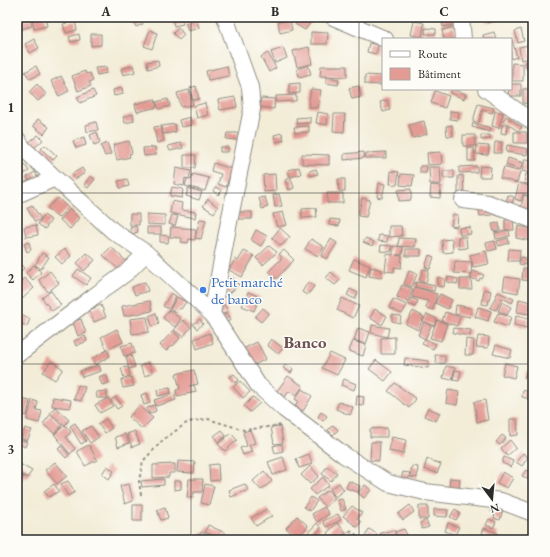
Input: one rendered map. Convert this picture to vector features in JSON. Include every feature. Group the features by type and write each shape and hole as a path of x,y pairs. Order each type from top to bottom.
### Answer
{"street":[{"path":"212,314 252,109 250,87 225,17"},
{"path":"333,17 383,38"},
{"path":"461,17 464,38"},
{"path":"487,90 533,122"},
{"path":"17,139 23,148 113,231 146,253 212,314 258,385 284,409 344,455 388,483 425,492 502,501 533,513"},
{"path":"17,195 55,178"},
{"path":"464,200 488,203 533,220"},
{"path":"17,355 126,273 146,253"}],"path":[{"path":"141,495 139,481 143,461 163,440 188,422 208,419 244,430 302,423"},
{"path":"350,530 363,540"}],"building":[{"path":"45,17 47,26 34,29 32,18"},
{"path":"132,17 140,17 143,24 136,27"},
{"path":"172,17 181,17 183,24 174,26"},
{"path":"300,17 304,17 311,22 305,30 295,24"},
{"path":"441,17 453,17 454,25 443,27"},
{"path":"485,17 506,17 507,18 487,23"},
{"path":"30,19 32,26 17,30 17,23"},
{"path":"290,20 292,30 280,33 278,22"},
{"path":"75,21 77,30 66,33 63,24"},
{"path":"197,21 199,28 188,31 186,23"},
{"path":"414,21 424,23 422,37 411,35"},
{"path":"454,27 456,38 444,38 442,30"},
{"path":"179,28 184,35 179,40 173,33"},
{"path":"425,28 436,29 436,34 425,34"},
{"path":"521,29 524,41 518,43 515,31"},
{"path":"150,30 157,33 152,49 144,46"},
{"path":"311,32 328,33 327,44 311,44"},
{"path":"494,32 496,38 484,38 483,35"},
{"path":"79,34 80,40 71,42 69,37"},
{"path":"91,34 101,34 101,45 91,46"},
{"path":"34,39 39,48 30,53 25,44"},
{"path":"512,40 517,57 512,59"},
{"path":"369,43 378,45 376,54 367,52"},
{"path":"529,45 531,58 521,60 519,47"},
{"path":"309,47 312,64 297,67 293,51"},
{"path":"283,48 287,58 275,63 271,52"},
{"path":"268,53 276,68 269,72 261,57"},
{"path":"158,60 159,66 148,69 147,62"},
{"path":"533,60 533,68 527,69 525,62"},
{"path":"512,63 523,64 523,81 512,81"},
{"path":"133,65 135,72 123,75 121,69"},
{"path":"308,65 311,74 299,77 297,69"},
{"path":"36,66 40,74 30,79 25,72"},
{"path":"227,66 229,76 208,80 206,71"},
{"path":"321,66 347,66 347,77 320,76"},
{"path":"106,67 107,73 97,75 95,68"},
{"path":"85,71 86,74 90,73 93,81 89,82 91,86 78,91 72,76"},
{"path":"365,75 382,76 382,85 365,84"},
{"path":"61,76 69,91 59,96 51,81"},
{"path":"326,77 339,79 338,85 326,83"},
{"path":"300,83 300,93 289,94 289,84"},
{"path":"37,84 46,94 38,101 29,92"},
{"path":"512,84 521,84 521,96 508,96 509,90 512,90"},
{"path":"196,86 199,99 193,100 190,88"},
{"path":"359,86 361,97 352,99 349,88"},
{"path":"122,88 123,94 114,96 113,90"},
{"path":"311,89 321,90 318,108 308,107"},
{"path":"523,89 533,89 533,104 523,103"},
{"path":"93,90 96,96 80,103 77,97"},
{"path":"189,90 193,105 181,107 177,93"},
{"path":"452,90 455,90 466,94 464,99 450,93"},
{"path":"435,91 449,96 445,108 431,103"},
{"path":"296,95 296,101 276,102 276,96"},
{"path":"235,97 237,107 220,110 218,100"},
{"path":"261,98 275,99 274,109 260,107"},
{"path":"155,99 157,107 137,112 135,104"},
{"path":"168,99 170,106 159,109 156,102"},
{"path":"387,100 390,110 383,112 380,102"},
{"path":"205,103 208,115 197,118 194,106"},
{"path":"478,104 494,108 492,113 482,110 479,123 473,121"},
{"path":"450,111 459,112 458,120 450,119"},
{"path":"495,111 503,113 499,128 492,126"},
{"path":"318,112 328,114 327,125 316,123"},
{"path":"133,114 134,121 125,123 123,117"},
{"path":"334,114 345,114 344,132 333,131"},
{"path":"506,116 522,127 518,131 503,121"},
{"path":"190,117 192,125 181,127 179,120"},
{"path":"310,117 310,123 297,124 296,118"},
{"path":"38,119 49,127 44,134 33,126"},
{"path":"424,121 427,134 413,138 409,125"},
{"path":"96,122 98,130 87,132 86,125"},
{"path":"473,123 491,128 490,132 472,127"},
{"path":"175,124 176,132 163,134 162,126"},
{"path":"452,125 453,136 447,136 446,126"},
{"path":"502,125 507,125 506,134 501,133"},
{"path":"161,126 164,141 157,143 154,127"},
{"path":"309,126 309,132 295,133 294,127"},
{"path":"97,132 100,143 94,145 90,135"},
{"path":"514,132 527,132 527,143 514,143"},
{"path":"227,133 238,133 238,140 226,139"},
{"path":"282,133 284,140 276,142 274,135"},
{"path":"38,135 43,140 33,149 28,143"},
{"path":"463,135 475,135 475,146 463,146"},
{"path":"481,135 490,135 490,139 481,140"},
{"path":"84,137 86,145 76,148 73,141"},
{"path":"129,141 132,153 129,154 130,157 117,160 113,145"},
{"path":"495,142 502,142 501,153 494,153"},
{"path":"107,143 111,154 105,156 101,146"},
{"path":"181,143 183,148 170,151 168,146"},
{"path":"45,145 57,156 53,160 41,149"},
{"path":"477,145 489,146 488,155 476,154"},
{"path":"507,145 528,149 527,155 506,152"},
{"path":"155,147 156,155 144,156 143,148"},
{"path":"220,147 228,147 228,152 220,152"},
{"path":"468,148 474,148 475,161 468,161"},
{"path":"364,152 364,158 344,160 344,154"},
{"path":"386,152 386,158 365,158 366,153"},
{"path":"441,152 442,164 428,165 427,153"},
{"path":"302,154 329,155 329,165 302,164"},
{"path":"184,155 196,155 195,168 184,168"},
{"path":"508,158 523,163 520,170 506,165"},
{"path":"525,159 533,160 533,174 522,171"},
{"path":"213,163 232,169 226,187 218,184 221,174 211,171"},
{"path":"25,165 29,171 18,177 17,170"},
{"path":"420,166 427,166 426,173 420,173"},
{"path":"477,166 477,172 459,173 459,167"},
{"path":"480,166 491,167 490,177 479,177"},
{"path":"299,167 301,174 290,177 288,170"},
{"path":"429,167 440,167 441,184 430,184"},
{"path":"504,167 520,172 517,183 500,178"},
{"path":"82,168 85,173 75,179 72,174"},
{"path":"176,168 191,171 189,179 185,178 184,186 174,184"},
{"path":"316,169 318,174 310,176 309,171"},
{"path":"391,171 399,172 397,185 390,184"},
{"path":"443,171 454,171 454,178 443,178"},
{"path":"35,172 40,181 32,186 27,177"},
{"path":"193,174 209,178 205,191 185,186 187,179 191,180"},
{"path":"275,174 276,191 264,192 263,175"},
{"path":"401,174 414,175 412,186 400,185"},
{"path":"526,174 533,175 533,186 524,183"},
{"path":"463,175 464,193 458,193 458,176"},
{"path":"90,176 95,179 88,188 84,185"},
{"path":"291,178 294,188 289,190 285,180"},
{"path":"127,179 129,186 120,188 118,181"},
{"path":"338,179 345,179 345,191 339,191"},
{"path":"379,183 385,184 382,198 377,197"},
{"path":"519,183 533,187 533,197 523,194 521,201 515,199"},
{"path":"431,185 441,186 440,198 430,197"},
{"path":"172,187 183,189 182,198 170,196"},
{"path":"216,187 222,191 218,195 213,191"},
{"path":"188,188 202,192 199,200 186,196"},
{"path":"411,189 411,200 399,201 398,190"},
{"path":"327,193 343,193 343,203 327,203"},
{"path":"279,194 282,206 275,207 273,195"},
{"path":"508,195 514,197 511,207 505,205"},
{"path":"524,195 533,198 533,214 520,211"},
{"path":"265,197 268,207 262,209 259,198"},
{"path":"58,198 68,208 58,218 47,208"},
{"path":"362,198 370,200 366,217 358,216"},
{"path":"208,199 218,207 214,213 203,206"},
{"path":"172,201 182,203 181,210 196,212 195,218 170,213"},
{"path":"32,205 41,219 35,222 27,208"},
{"path":"316,208 317,217 302,218 302,209"},
{"path":"70,209 79,218 70,229 60,220"},
{"path":"492,209 493,215 480,216 479,210"},
{"path":"238,212 252,212 252,219 238,219"},
{"path":"283,212 287,225 277,227 273,214"},
{"path":"130,214 139,214 139,225 130,225"},
{"path":"147,214 165,215 165,225 147,224"},
{"path":"453,214 458,215 457,227 451,226"},
{"path":"44,215 51,220 45,229 38,224"},
{"path":"172,215 178,216 175,226 169,224"},
{"path":"200,219 206,220 201,239 195,238"},
{"path":"330,219 340,220 339,226 329,225"},
{"path":"505,220 513,220 514,230 505,230"},
{"path":"499,223 500,230 494,232 492,224"},
{"path":"36,225 38,235 26,237 24,227"},
{"path":"136,226 138,232 132,234 130,228"},
{"path":"389,226 401,226 402,236 389,237"},
{"path":"518,226 533,229 531,241 516,238"},
{"path":"147,227 161,227 161,234 147,234"},
{"path":"171,227 196,229 195,240 189,239 188,243 181,242 182,238 170,237"},
{"path":"470,227 471,234 460,235 459,228"},
{"path":"280,228 290,237 281,246 272,238"},
{"path":"256,230 267,236 261,246 251,240"},
{"path":"509,230 510,236 496,239 495,233"},
{"path":"160,235 169,236 168,243 160,242"},
{"path":"379,235 388,236 387,242 378,241"},
{"path":"458,237 466,237 467,248 459,249"},
{"path":"366,238 374,242 372,246 363,242"},
{"path":"399,238 416,239 415,247 398,246"},
{"path":"508,238 509,243 499,246 497,241"},
{"path":"311,239 324,247 318,256 305,249"},
{"path":"331,239 337,243 327,259 321,256"},
{"path":"452,239 453,252 443,253 442,240"},
{"path":"495,241 497,249 488,251 486,243"},
{"path":"29,242 31,250 27,252 24,244"},
{"path":"381,245 392,246 391,252 380,251"},
{"path":"269,246 277,252 263,265 256,258"},
{"path":"393,246 403,247 402,255 396,255 402,256 401,268 394,267 394,272 385,271 387,254 393,255"},
{"path":"111,247 127,262 119,270 103,255"},
{"path":"65,249 71,256 62,264 55,257"},
{"path":"406,249 421,249 421,256 406,256"},
{"path":"509,249 520,250 519,261 508,261"},
{"path":"284,250 294,260 276,279 269,271 282,258 279,254"},
{"path":"244,251 254,256 242,277 229,270 235,259 238,261"},
{"path":"486,251 489,264 473,267 470,255"},
{"path":"42,253 49,257 41,269 35,265"},
{"path":"87,253 95,260 84,271 77,263"},
{"path":"429,255 434,257 430,269 425,267"},
{"path":"521,257 526,258 525,265 519,264"},
{"path":"354,259 370,266 366,277 349,270"},
{"path":"17,261 24,268 17,275"},
{"path":"455,261 472,262 471,274 454,273"},
{"path":"34,265 41,272 33,280 26,273"},
{"path":"371,267 382,270 381,278 369,276"},
{"path":"523,268 533,269 533,281 522,280"},
{"path":"78,269 91,278 86,285 73,276"},
{"path":"423,269 429,270 426,283 419,281"},
{"path":"50,271 59,283 48,292 39,280"},
{"path":"409,271 417,274 412,287 404,284"},
{"path":"473,271 484,275 482,279 480,278 479,281 470,278"},
{"path":"331,272 340,280 335,285 326,278"},
{"path":"438,277 445,279 444,287 437,286"},
{"path":"448,277 458,279 457,284 447,282"},
{"path":"505,277 520,279 518,293 503,290"},
{"path":"24,278 34,288 21,300 17,296 17,285"},
{"path":"233,279 239,285 230,293 224,287"},
{"path":"460,279 471,279 472,289 460,289"},
{"path":"145,282 148,291 135,295 132,287"},
{"path":"308,282 314,286 307,295 302,292"},
{"path":"416,282 435,286 434,291 415,287"},
{"path":"402,285 413,289 408,301 397,297"},
{"path":"415,287 437,294 433,310 426,308 428,301 412,297"},
{"path":"350,289 358,293 355,299 347,295"},
{"path":"484,289 491,291 488,305 482,304"},
{"path":"51,291 61,305 52,311 42,298"},
{"path":"248,292 260,297 254,311 242,306"},
{"path":"498,292 514,299 512,303 502,298 496,310 490,308"},
{"path":"171,293 176,296 169,309 163,306"},
{"path":"440,294 452,300 448,309 435,303"},
{"path":"177,297 186,302 176,313 170,309"},
{"path":"342,298 359,306 353,318 337,310"},
{"path":"411,298 418,301 415,307 408,304"},
{"path":"393,299 407,305 402,314 389,308"},
{"path":"519,299 531,302 529,314 517,312"},
{"path":"221,300 228,311 221,315 214,304"},
{"path":"150,301 152,311 124,316 122,306"},
{"path":"502,302 511,307 507,315 498,311"},
{"path":"101,305 106,317 94,322 89,310"},
{"path":"456,305 471,308 470,317 455,314"},
{"path":"478,307 491,311 488,321 475,317"},
{"path":"263,308 269,313 261,322 255,317"},
{"path":"375,309 387,316 382,325 370,318"},
{"path":"169,310 181,319 175,327 163,318"},
{"path":"413,311 424,317 418,330 406,324"},
{"path":"445,312 460,317 457,326 442,321"},
{"path":"156,313 159,324 152,326 149,316"},
{"path":"227,313 231,320 225,323 221,317"},
{"path":"498,313 511,317 508,327 494,322"},
{"path":"427,314 437,319 434,326 423,321"},
{"path":"21,315 30,319 27,326 18,323"},
{"path":"392,315 401,316 400,323 392,321"},
{"path":"516,316 529,319 527,328 514,325"},
{"path":"147,317 149,332 132,334 130,319"},
{"path":"81,319 86,333 78,336 73,322"},
{"path":"200,319 203,324 197,329 193,324"},
{"path":"183,320 191,327 183,337 174,330"},
{"path":"437,320 447,324 441,341 430,338"},
{"path":"424,322 431,326 425,339 418,335"},
{"path":"372,325 389,328 387,337 371,333"},
{"path":"358,328 370,332 366,344 354,340"},
{"path":"454,328 471,330 470,336 453,333"},
{"path":"117,329 123,342 107,350 101,337"},
{"path":"173,331 180,338 166,351 160,345"},
{"path":"210,333 213,343 197,349 194,339"},
{"path":"85,336 87,341 76,346 74,341"},
{"path":"478,336 489,337 488,348 476,347"},
{"path":"395,337 395,354 381,354 381,338"},
{"path":"271,339 283,348 278,354 267,345"},
{"path":"425,339 436,344 433,349 422,344"},
{"path":"466,339 474,340 473,355 465,355"},
{"path":"353,341 366,345 363,356 349,351"},
{"path":"257,342 266,359 250,367 241,350"},
{"path":"132,343 135,353 124,356 121,346"},
{"path":"496,345 512,350 510,358 493,354"},
{"path":"107,350 110,356 95,365 92,359"},
{"path":"330,353 345,360 337,375 322,368"},
{"path":"131,355 135,367 129,369 126,357"},
{"path":"435,355 445,355 445,363 436,363"},
{"path":"405,358 429,361 428,368 404,365"},
{"path":"376,360 392,372 385,381 369,369"},
{"path":"51,361 63,369 55,380 43,372"},
{"path":"148,362 153,372 145,376 140,366"},
{"path":"505,363 517,366 514,378 502,375"},
{"path":"286,364 293,369 291,373 283,368"},
{"path":"99,365 101,371 82,377 80,371"},
{"path":"446,366 455,368 452,380 443,378"},
{"path":"128,367 130,376 124,378 121,368"},
{"path":"194,370 198,384 189,386 194,385 196,392 177,396 176,390 180,389 176,374"},
{"path":"455,370 461,371 459,381 453,380"},
{"path":"527,370 533,372 533,381 524,378"},
{"path":"106,374 109,383 102,385 99,377"},
{"path":"234,374 239,380 235,383 230,377"},
{"path":"288,376 303,386 296,396 289,391 285,397 277,391"},
{"path":"131,377 134,386 123,388 121,380"},
{"path":"344,379 356,384 354,390 341,385"},
{"path":"240,381 250,392 243,398 233,387"},
{"path":"395,383 416,399 409,408 388,391"},
{"path":"78,385 85,387 81,401 74,399"},
{"path":"170,388 171,393 158,396 157,390"},
{"path":"302,389 312,396 303,411 295,406 298,401 295,399"},
{"path":"448,390 459,392 457,405 446,403"},
{"path":"523,390 533,393 533,400 522,397"},
{"path":"107,391 107,398 97,398 96,392"},
{"path":"147,393 150,403 144,405 141,395"},
{"path":"174,394 176,400 156,406 154,400"},
{"path":"357,396 364,397 363,406 356,405"},
{"path":"53,397 71,400 70,408 52,406"},
{"path":"116,397 122,406 117,409 111,400"},
{"path":"253,397 260,403 250,412 244,406"},
{"path":"108,398 113,406 100,413 95,405"},
{"path":"21,399 30,401 27,416 23,415 24,410 19,409"},
{"path":"32,400 38,402 36,410 42,411 39,423 27,420"},
{"path":"485,400 488,420 477,422 474,402"},
{"path":"339,402 353,407 350,415 336,409"},
{"path":"154,405 156,411 149,414 147,408"},
{"path":"139,406 153,418 142,429 129,417"},
{"path":"55,407 69,420 65,425 50,413"},
{"path":"428,408 440,413 436,421 424,416"},
{"path":"321,412 327,416 323,421 318,417"},
{"path":"50,415 62,425 55,434 43,424"},
{"path":"106,419 112,428 105,433 98,424"},
{"path":"510,419 517,419 518,435 510,436"},
{"path":"75,423 86,441 81,444 70,426"},
{"path":"65,425 71,432 66,437 75,449 70,454 54,434"},
{"path":"333,425 338,430 333,435 328,430"},
{"path":"91,426 99,437 90,443 82,431"},
{"path":"280,426 283,443 274,444 271,427"},
{"path":"25,428 32,430 27,441 21,438"},
{"path":"387,428 387,437 370,437 370,429"},
{"path":"222,430 226,436 218,442 214,436"},
{"path":"250,430 255,443 249,445 252,452 243,455 240,448 247,446 243,432"},
{"path":"135,431 140,444 132,447 127,434"},
{"path":"231,433 237,440 225,451 218,444"},
{"path":"125,434 129,443 118,447 115,437"},
{"path":"502,435 506,438 500,445 496,442"},
{"path":"392,437 406,440 403,454 389,451"},
{"path":"17,438 27,442 25,447 17,443"},
{"path":"510,440 516,448 507,456 501,448"},
{"path":"371,442 380,442 379,461 370,460"},
{"path":"282,444 283,451 275,453 273,446"},
{"path":"89,445 97,460 85,466 77,451"},
{"path":"62,446 69,455 66,458 58,449"},
{"path":"523,453 528,457 522,466 516,462"},
{"path":"309,454 312,464 299,468 296,459"},
{"path":"283,457 287,470 273,475 268,462"},
{"path":"504,457 513,461 511,467 502,463"},
{"path":"427,459 441,464 437,473 424,469"},
{"path":"178,461 195,462 194,473 177,472"},
{"path":"55,462 67,476 57,484 45,470"},
{"path":"20,464 32,471 27,478 17,471"},
{"path":"175,464 175,473 169,473 169,477 153,478 153,465"},
{"path":"218,464 219,480 210,481 209,465"},
{"path":"107,466 114,471 109,479 102,474"},
{"path":"310,466 319,476 310,484 301,475"},
{"path":"327,466 337,473 331,481 322,474"},
{"path":"412,466 418,467 417,478 410,477"},
{"path":"526,470 533,474 533,482 522,476"},
{"path":"264,471 272,481 261,490 253,481"},
{"path":"403,472 410,473 408,481 401,479"},
{"path":"503,472 513,478 507,488 497,483"},
{"path":"17,473 24,477 17,487"},
{"path":"323,477 329,485 315,495 310,489"},
{"path":"450,478 460,479 459,489 449,489"},
{"path":"164,479 164,485 142,487 141,481"},
{"path":"189,479 203,479 202,492 194,492 193,498 187,497"},
{"path":"68,481 75,492 68,496 61,484"},
{"path":"174,481 181,481 181,489 174,490"},
{"path":"349,481 360,486 358,492 346,488"},
{"path":"339,483 344,490 335,497 330,489"},
{"path":"54,484 59,491 49,497 44,491"},
{"path":"129,484 133,501 125,504 120,486"},
{"path":"205,484 214,486 209,505 201,503"},
{"path":"245,484 248,490 231,497 229,490"},
{"path":"365,485 371,490 364,498 358,493"},
{"path":"328,490 335,499 325,507 317,498"},
{"path":"311,497 317,501 310,511 304,507"},
{"path":"342,499 346,509 341,511 337,500"},
{"path":"133,505 142,505 142,521 133,521"},
{"path":"410,505 414,512 403,520 398,514"},
{"path":"352,506 362,513 357,519 361,522 357,527 343,516"},
{"path":"419,506 428,506 428,519 419,519"},
{"path":"493,506 503,509 500,520 494,518 495,513 491,512"},
{"path":"165,507 168,518 161,520 157,510"},
{"path":"324,507 329,514 317,522 312,514"},
{"path":"267,509 272,516 256,526 251,518"},
{"path":"434,509 448,510 447,517 434,516"},
{"path":"455,509 460,513 456,520 450,517"},
{"path":"338,514 341,520 326,527 323,521"},
{"path":"297,516 308,526 298,538 286,528"},
{"path":"489,519 496,522 493,528 486,525"},
{"path":"426,520 429,527 422,529 420,523"},
{"path":"317,523 321,528 310,540 308,540 304,537"},
{"path":"337,523 346,532 338,540 334,540 327,533"},
{"path":"448,523 459,527 455,535 445,531"},
{"path":"208,525 225,533 222,539 205,532"},
{"path":"484,528 498,533 496,539 482,534"},
{"path":"369,529 377,534 373,540 364,539"},
{"path":"404,529 407,535 398,539 395,532"},
{"path":"394,530 397,540 382,540 380,533"},
{"path":"349,531 354,536 350,540 340,540"},
{"path":"201,532 217,539 217,540 197,540"}],"place":[{"name":"Petit marché de banco","path":"203,290"}],"district":[{"name":"Banco","path":"305,342"}]}
